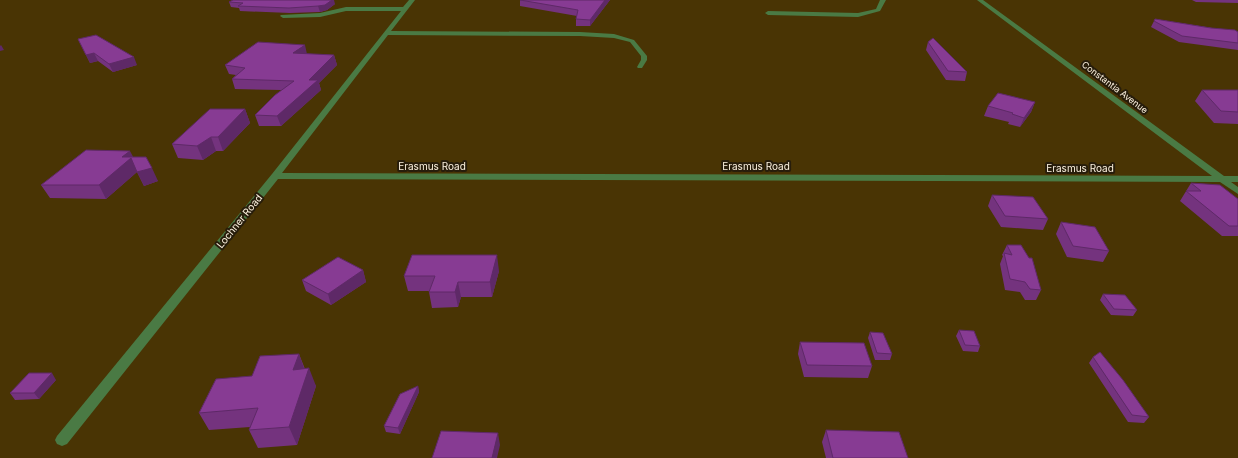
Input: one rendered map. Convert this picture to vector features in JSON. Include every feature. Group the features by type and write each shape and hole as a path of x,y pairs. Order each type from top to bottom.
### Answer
{"street":[{"name":"Lochner Road","path":"62,440 275,176 412,0"},
{"path":"768,12 861,15 878,10 883,0"},
{"name":"Constantia Avenue","path":"980,0 1238,191"},
{"path":"283,16 320,15 346,9 405,9"},
{"path":"386,33 580,34 614,36 632,40 644,56 644,60 640,67"},
{"name":"Erasmus Road","path":"275,176 1238,179"}],"building":[{"path":"233,0 332,0 325,5 289,8 238,6 243,3 229,2"},
{"path":"520,0 605,0 590,20 576,19 578,10"},
{"path":"1155,19 1211,28 1235,30 1238,32 1238,43 1182,36 1154,21"},
{"path":"96,35 134,57 109,64 94,53 86,55 78,39"},
{"path":"933,38 967,72 948,71 928,42"},
{"path":"258,42 305,45 293,53 334,55 309,80 318,80 277,116 255,115 275,95 294,81 232,79 245,68 225,65"},
{"path":"1202,90 1238,90 1238,112 1221,111"},
{"path":"998,93 1035,102 1024,118 1012,114 1013,113 988,106"},
{"path":"210,109 245,109 218,137 211,137 197,146 172,144"},
{"path":"86,150 130,151 122,157 146,157 152,168 137,172 131,158 99,185 41,185"},
{"path":"1191,183 1220,185 1238,199 1238,226 1229,226 1186,191 1201,191"},
{"path":"992,195 1033,197 1048,219 1005,216"},
{"path":"1061,222 1095,227 1109,251 1073,246"},
{"path":"1007,245 1021,245 1029,258 1032,258 1041,290 1030,289 1025,282 1010,279 1004,253 1012,255"},
{"path":"412,255 497,255 490,282 458,282 455,292 429,292 435,276 404,276"},
{"path":"338,257 363,270 328,294 302,280"},
{"path":"1103,294 1125,295 1137,310 1114,309"},
{"path":"959,330 974,331 980,346 965,345"},
{"path":"870,332 883,333 892,354 877,353"},
{"path":"800,342 864,343 872,366 807,365"},
{"path":"1100,352 1123,380 1149,417 1132,415 1093,357"},
{"path":"299,354 293,370 309,368 289,427 249,430 258,408 199,413 216,379 252,376 260,356"},
{"path":"29,373 52,373 34,393 10,393"},
{"path":"418,386 398,428 384,426 400,394"},
{"path":"826,430 899,432 908,458 833,458"},
{"path":"441,431 498,433 492,458 432,458"}]}
